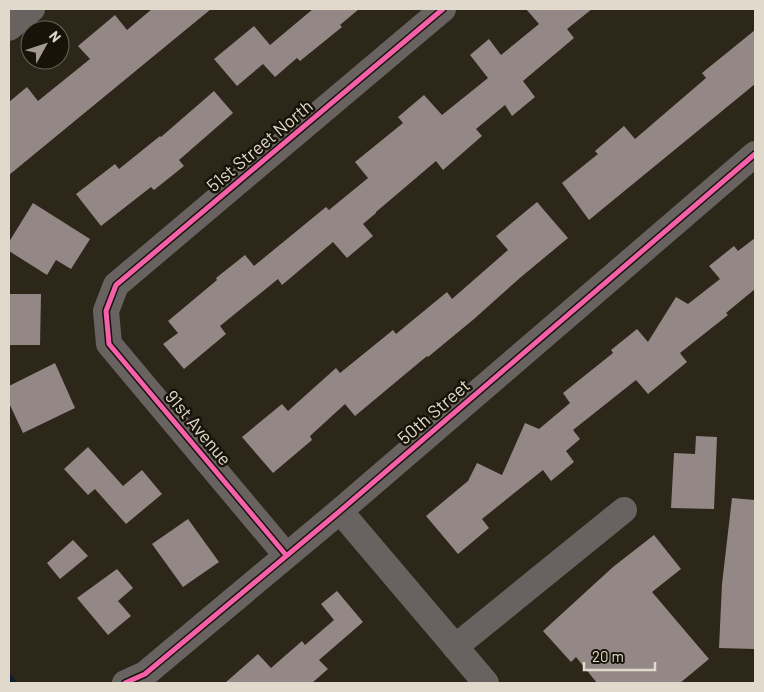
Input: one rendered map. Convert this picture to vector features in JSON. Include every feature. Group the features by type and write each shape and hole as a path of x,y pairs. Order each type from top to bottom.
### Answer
{"street":[{"path":"9,28 32,9"},
{"name":"51st Street North","path":"106,311 116,285 443,9"},
{"name":"50th Street","path":"125,683 145,674 340,511 755,154"},
{"name":"91st Avenue","path":"106,311 109,344 286,555"},
{"path":"455,647 624,510"},
{"path":"340,511 486,683"}],"building":[{"path":"152,9 211,9 9,175 9,102 27,87 38,101 90,59 78,46 115,15 127,30"},
{"path":"313,9 359,9 340,25 342,27 300,61 297,58 275,77 263,64 237,86 214,59 254,26 270,45"},
{"path":"526,9 592,9 567,29 574,38 523,81 535,97 512,116 505,105 476,129 482,136 443,170 436,161 376,212 363,224 373,236 347,258 333,242 282,285 278,279 220,326 226,334 184,369 163,344 178,333 168,321 245,255 254,266 326,207 329,210 368,178 355,162 403,123 398,117 424,95 442,115 488,78 470,55 489,39 501,55 539,24"},
{"path":"755,30 755,84 589,220 562,183 598,154 595,151 624,126 635,139 706,78 702,73"},
{"path":"214,91 233,113 179,160 184,166 154,190 151,187 101,226 76,194 115,164 119,169 161,137"},
{"path":"537,202 568,238 474,319 355,416 345,404 310,436 312,440 273,473 242,437 282,404 288,411 336,368 340,373 393,330 396,334 447,292 452,299 508,250 496,236"},
{"path":"33,203 90,239 71,269 56,260 47,275 9,251 9,242"},
{"path":"755,238 755,289 726,313 728,315 680,353 687,362 648,394 636,380 573,430 580,439 566,451 574,462 551,481 543,470 482,519 489,528 458,554 426,516 468,481 477,463 502,475 525,423 539,429 570,403 563,393 613,353 611,350 637,329 648,342 676,297 688,304 720,279 709,266 734,246 738,251"},
{"path":"9,294 41,294 40,345 9,345"},
{"path":"55,363 75,408 23,433 9,403 9,386"},
{"path":"696,436 717,437 714,509 671,508 674,453 695,454"},
{"path":"88,447 123,486 142,470 162,494 126,524 95,489 88,495 64,469"},
{"path":"732,498 755,500 755,649 719,648 722,584"},
{"path":"188,519 219,562 183,587 152,544"},
{"path":"654,535 681,569 652,592 709,659 680,683 597,683 576,657 571,662 543,631 613,567"},
{"path":"73,540 88,556 60,579 47,563"},
{"path":"117,569 133,588 118,601 131,616 108,635 77,598"},
{"path":"337,591 363,622 319,660 328,669 312,683 225,683 258,654 271,668 302,641 305,645 334,620 321,604"}],"waterway":[{"path":"9,678 13,683"}],"cycle path":[{"path":"286,555 109,344 106,311 116,285 443,9"},
{"path":"125,683 145,674 340,511 755,154"}]}
